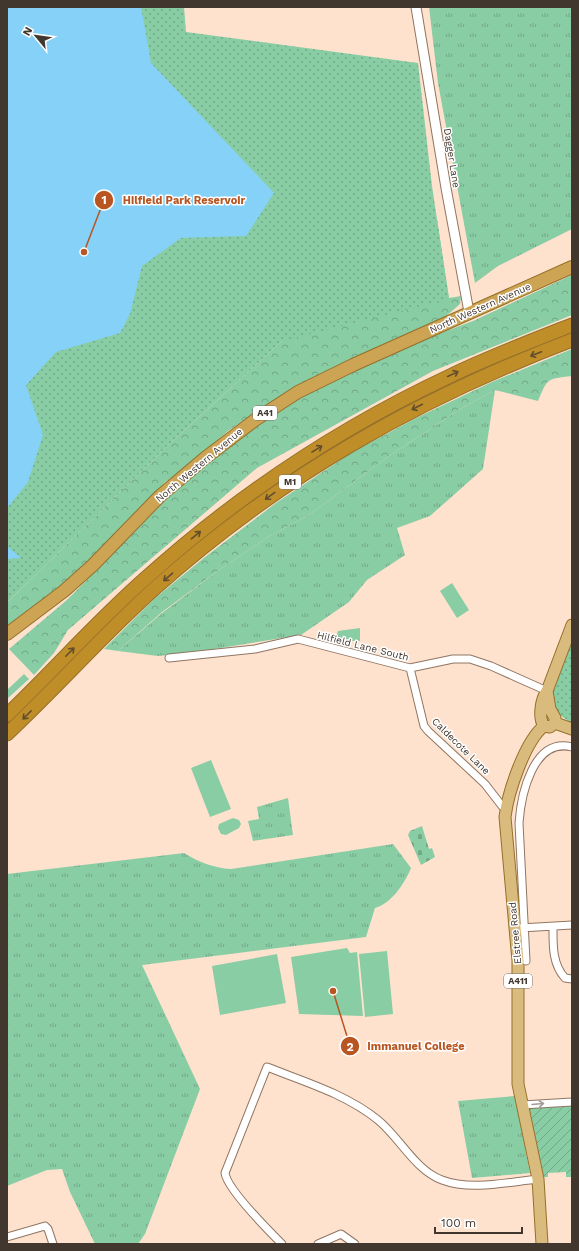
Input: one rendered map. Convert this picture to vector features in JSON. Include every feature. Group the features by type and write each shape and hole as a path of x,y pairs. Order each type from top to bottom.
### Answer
{"highway":[{"name":"North Western Avenue","path":"7,634 64,591 93,565 160,496 205,458 255,420 298,392 353,365 470,312 486,307 572,267"},
{"name":"M1","path":"7,715 145,578 218,518 284,470 348,429 423,388 478,362 572,325"},
{"name":"M1","path":"7,734 155,589 211,541 274,494 349,445 423,404 492,372 572,340"}],"main road":[{"path":"572,625 547,691 548,720 572,729"},
{"name":"Elstree Road","path":"542,1244 538,1179 522,1105 517,1069 518,961 520,928 506,833 506,808 528,746 537,732 548,720"}],"street":[{"name":"Dagger Lane","path":"416,7 460,267 470,312"},
{"name":"Hilfield Lane South","path":"169,658 255,649 298,639 410,668 453,659 470,659 491,666 547,691"},
{"name":"Caldecote Lane","path":"410,668 424,726 485,784 502,806 506,808"},
{"path":"526,961 520,928 519,823 522,801 538,758 549,749 557,746 565,745 572,747"},
{"path":"520,928 572,925"},
{"path":"553,927 554,957 562,975 565,978 572,979"},
{"path":"282,1244 262,1223 225,1176 226,1167 267,1067 342,1096 363,1109 385,1126 424,1169 442,1180 468,1186 538,1179"},
{"path":"522,1105 572,1102"},
{"path":"7,1237 45,1226 48,1229 53,1244"},
{"path":"318,1244 341,1234 355,1244"}],"green space":[{"path":"7,7 184,7 186,32 418,63 432,186 449,299 282,341 162,451 10,600 7,601"},
{"path":"429,7 572,7 572,229 498,266 475,283 438,83"},
{"path":"437,219 449,298 461,296 460,304 445,317 416,332 317,377 266,405 228,431 181,472 165,482 145,506 63,587 7,629 7,601 10,600 162,451 282,341"},
{"path":"572,275 572,315 433,371 257,468 68,630 54,653 34,675 9,649 68,599 198,467 240,435 318,386 411,344 473,321"},
{"path":"572,349 572,376 552,379 549,381 538,401 495,390 462,408 389,456 309,515 268,537 219,570 162,612 118,651 104,649 154,599 205,557 276,503 351,453 416,418 492,382"},
{"path":"495,390 483,469 430,516 397,528 405,555 367,580 349,602 301,635 196,652 158,656 118,651 162,613 219,570 268,537 309,515 389,456 462,408"},
{"path":"452,583 469,610 457,618 440,591"},
{"path":"360,628 360,641 335,641 338,631"},
{"path":"572,635 572,723 564,718 554,707 552,694 553,687"},
{"path":"24,674 29,679 7,699 7,690"},
{"path":"211,760 231,809 210,817 191,768"},
{"path":"288,798 293,835 253,841 248,821 259,819 257,807"},
{"path":"233,818 239,820 241,824 239,828 226,835 221,834 218,828 219,824"},
{"path":"422,826 429,849 432,848 435,857 421,865 408,835 410,831"},
{"path":"393,844 411,868 405,880 392,898 381,906 375,908 366,937 142,965 200,1089 145,1234 138,1244 95,1244 70,1192 62,1169 47,1170 7,1186 7,874 184,853 206,864 231,869"},
{"path":"347,948 350,953 357,952 363,1016 299,1014 291,957"},
{"path":"387,951 393,1014 365,1017 359,954"},
{"path":"277,954 286,1003 220,1015 212,966"},
{"path":"515,1096 530,1173 472,1178 458,1101"},
{"path":"572,1106 572,1177 566,1177 566,1172 548,1173 548,1177 542,1177 527,1108"}],"water":[{"path":"7,7 141,7 151,63 274,193 246,236 181,238 142,266 130,314 120,333 56,352 26,385 43,435 28,482 8,507 7,516"},
{"path":"7,546 21,558 7,559"}],"place":[{"name":"Hilfield Park Reservoir","path":"84,252"},
{"name":"Immanuel College","path":"333,991"}]}
